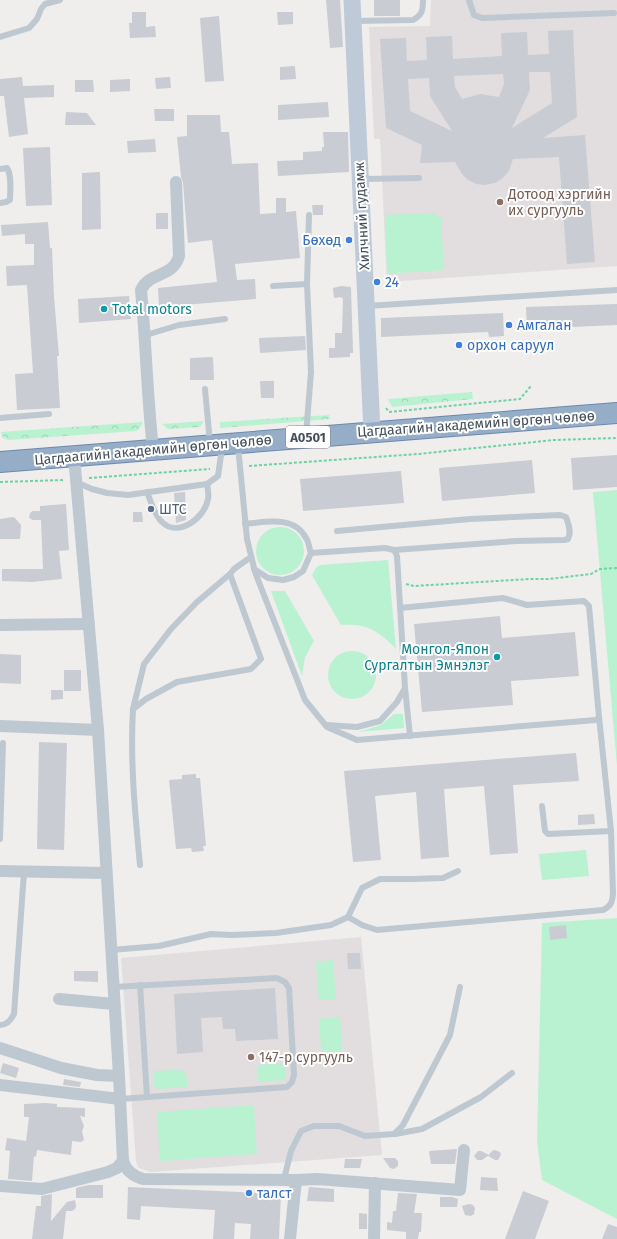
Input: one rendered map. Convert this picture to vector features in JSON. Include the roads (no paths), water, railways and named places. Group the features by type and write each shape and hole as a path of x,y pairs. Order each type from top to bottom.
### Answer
{"highway":[{"name":"Цагдаагийн академийн өргөн чөлөө","path":"0,462 617,413"}],"main road":[{"name":"Хилчний гудамж","path":"352,0 372,432"}],"street":[{"path":"153,449 142,290 144,283 177,264 179,256 176,182"},
{"path":"74,456 98,730 123,1161 129,1172 136,1177 143,1179 317,1179 460,1190 464,1150"},
{"path":"0,625 88,624"},
{"path":"0,726 98,730"},
{"path":"0,871 106,873"},
{"path":"59,999 114,1004"},
{"path":"0,1048 61,1068 97,1075 119,1076"},
{"path":"0,1085 120,1098"},
{"path":"0,1186 35,1189 50,1188 108,1172 117,1168 123,1161"},
{"path":"290,1179 290,1239"},
{"path":"374,1239 375,1183"}],"lane":[{"path":"0,37 29,28 37,19 45,4 60,0"},
{"path":"353,21 412,20 420,16 423,11 423,0"},
{"path":"469,0 474,15 482,18 614,13"},
{"path":"0,169 7,168 9,171 10,190 10,200 0,203"},
{"path":"361,180 418,178"},
{"path":"306,437 311,372 307,284 309,215"},
{"path":"273,286 307,284"},
{"path":"367,306 617,290"},
{"path":"146,335 179,325 225,318"},
{"path":"205,388 223,444 240,467 247,539 254,569 305,700 325,725 357,740 596,720 599,717"},
{"path":"0,418 50,414"},
{"path":"76,480 92,489 107,494 128,494 207,484 218,476 223,444"},
{"path":"147,492 158,518 163,524 185,527 192,523 204,510 208,499 207,484"},
{"path":"311,553 385,548 394,550 516,541 564,540 568,539 570,536 566,517 560,515 470,519 337,531"},
{"path":"245,524 283,521 297,527 306,538 311,553 303,570 294,577 283,580 268,578 254,569"},
{"path":"394,550 397,556 405,688 410,736"},
{"path":"140,865 135,819 132,754 132,709 144,664 172,629 197,602 234,569 251,557"},
{"path":"132,709 146,699 177,682 251,669 257,664 261,658 230,574"},
{"path":"348,917 362,925 377,930 603,910 609,907 613,902 611,831 589,606 584,602 527,605 503,598 400,608"},
{"path":"325,725 357,727 380,721 397,702 405,688"},
{"path":"0,839 3,742"},
{"path":"542,806 545,831 548,834 611,831"},
{"path":"111,950 159,946 210,934 231,935 276,933 331,925 348,917 362,888 380,879 443,878 458,871"},
{"path":"0,1024 4,1025 10,1021 14,1014 24,872"},
{"path":"113,987 277,978 285,982 289,988 294,1075 292,1082 288,1086 284,1088 120,1098"},
{"path":"140,985 147,1097"},
{"path":"394,1134 403,1125 407,1118 450,1035 460,987"},
{"path":"290,1179 291,1151 301,1132 314,1126 339,1126 365,1136 394,1134 422,1129 482,1097 512,1073"}],"place":[{"name":"Дотоод хэргийн их сургууль","path":"500,202"},
{"name":"Бөхөд","path":"349,240"},
{"name":"24","path":"377,282"},
{"name":"Total motors","path":"104,309"},
{"name":"Амгалан","path":"509,325"},
{"name":"орхон саруул","path":"459,345"},
{"name":"ШТС","path":"151,509"},
{"name":"Монгол-Япон Сургалтын Эмнэлэг","path":"497,657"},
{"name":"147-р сургууль","path":"251,1057"},
{"name":"талст","path":"249,1193"}]}
